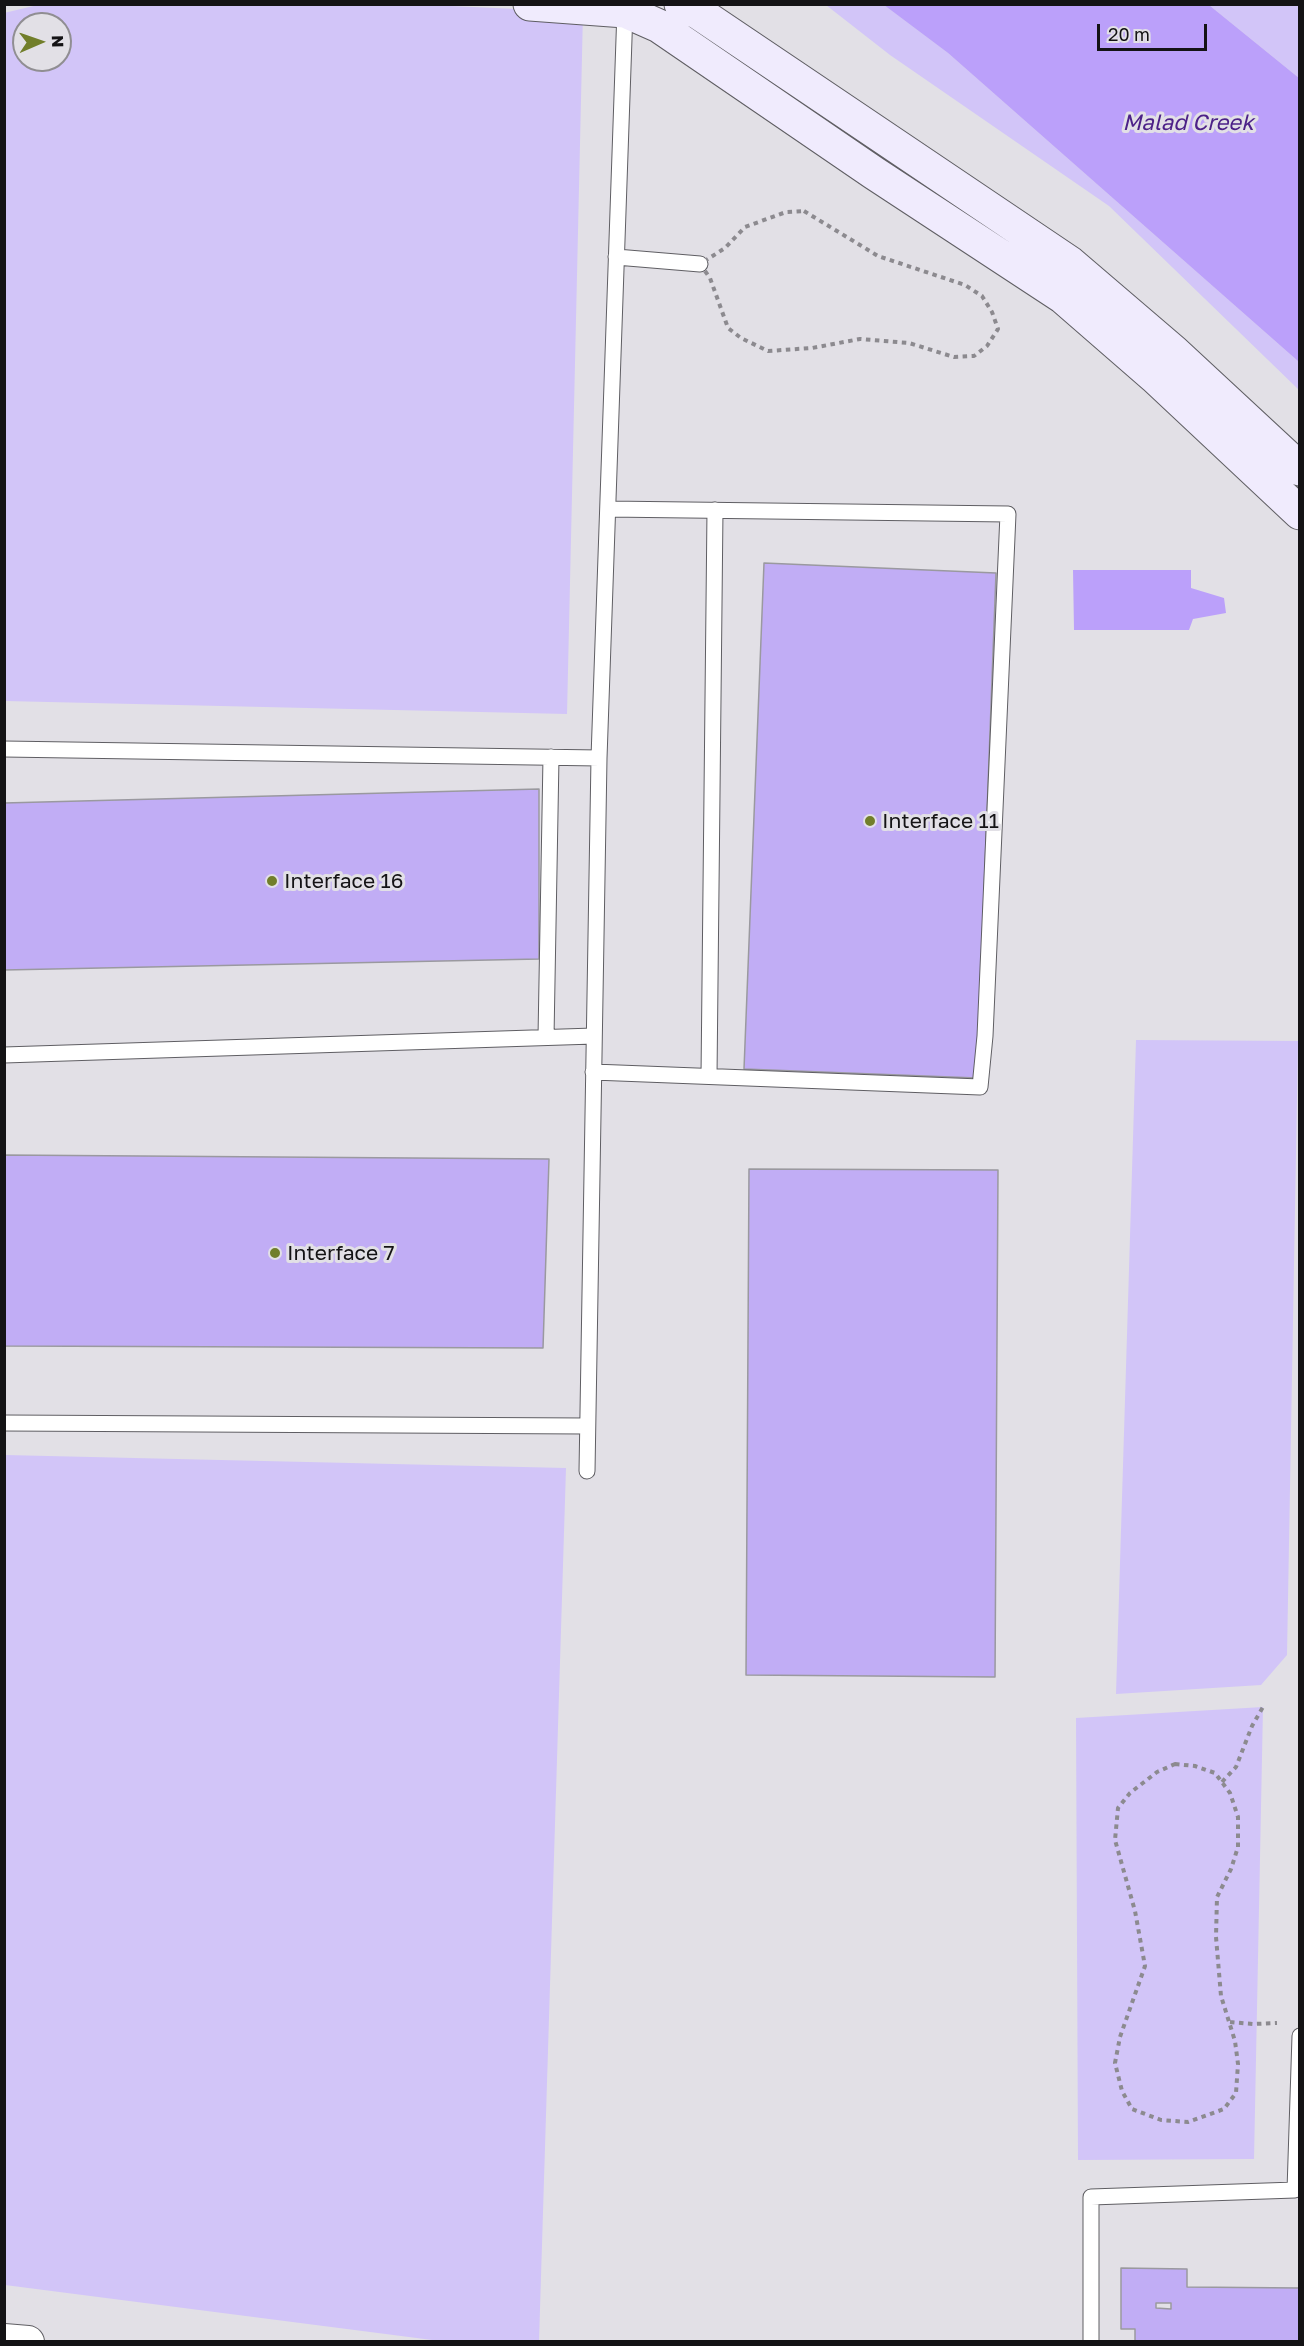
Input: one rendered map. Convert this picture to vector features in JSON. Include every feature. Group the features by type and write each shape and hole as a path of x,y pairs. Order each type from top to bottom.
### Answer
{"street":[{"path":"530,4 625,8 659,26 874,173 1063,297 1155,377 1299,513"},
{"path":"681,4 709,19 1070,263 1174,352 1299,469"},
{"path":"4,2340 28,2342"}],"lane":[{"path":"587,1471 599,758 625,8"},
{"path":"616,257 700,264"},
{"path":"593,1072 980,1087 985,1036 1008,514 608,510"},
{"path":"709,1076 715,510"},
{"path":"4,749 599,758"},
{"path":"546,1037 551,757"},
{"path":"4,1055 594,1036"},
{"path":"4,1423 586,1426"},
{"path":"1091,2342 1091,2197 1296,2190 1299,2037"}],"path":[{"path":"804,211 878,256 965,285 982,296 992,312 998,329 987,346 974,356 954,357 909,343 860,339 812,348 768,351 741,338 728,328 710,278 700,264 725,248 745,227 786,212 804,211"},
{"path":"1222,1782 1236,1767 1252,1726 1263,1707"},
{"path":"1175,1764 1195,1766 1215,1773 1222,1782 1230,1793 1238,1817 1238,1847 1231,1869 1217,1897 1217,1968 1221,1996 1230,2022 1238,2064 1236,2093 1224,2109 1188,2122 1161,2120 1132,2109 1122,2091 1114,2063 1120,2037 1145,1966 1135,1911 1115,1840 1118,1808 1130,1793 1156,1772 1175,1764"},
{"path":"1230,2022 1253,2024 1288,2022"}],"shaded area":[{"path":"42,4 407,4 583,12 567,714 5,701 4,13"},
{"path":"826,5 884,5 948,53 1299,362 1299,390 1109,206 890,55"},
{"path":"1209,5 1299,5 1299,78"},
{"path":"1136,1040 1298,1041 1287,1655 1261,1685 1116,1694"},
{"path":"5,1455 566,1468 539,2341 440,2341 5,2285"},
{"path":"1263,1707 1254,2159 1078,2160 1076,1718"}],"water":[{"name":"Malad Creek","path":"884,5 1209,5 1299,78 1299,362 948,53"},
{"path":"1073,570 1191,570 1191,588 1224,598 1226,613 1193,619 1189,630 1074,630"}],"building":[{"name":"Interface 11","path":"764,563 996,573 977,1078 744,1069"},
{"name":"Interface 16","path":"539,789 539,959 4,970 4,803"},
{"name":"Interface 7","path":"4,1155 549,1159 543,1348 4,1346"},
{"path":"749,1169 998,1170 995,1677 746,1675"},
{"path":"1121,2268 1187,2269 1187,2287 1300,2288 1300,2342 1135,2342 1135,2329 1121,2329","holes":["1156,2303 1171,2303 1171,2309 1156,2308"]}],"place":[{"name":"Interface 11","path":"870,821"},
{"name":"Interface 16","path":"272,881"},
{"name":"Interface 7","path":"275,1253"}]}
